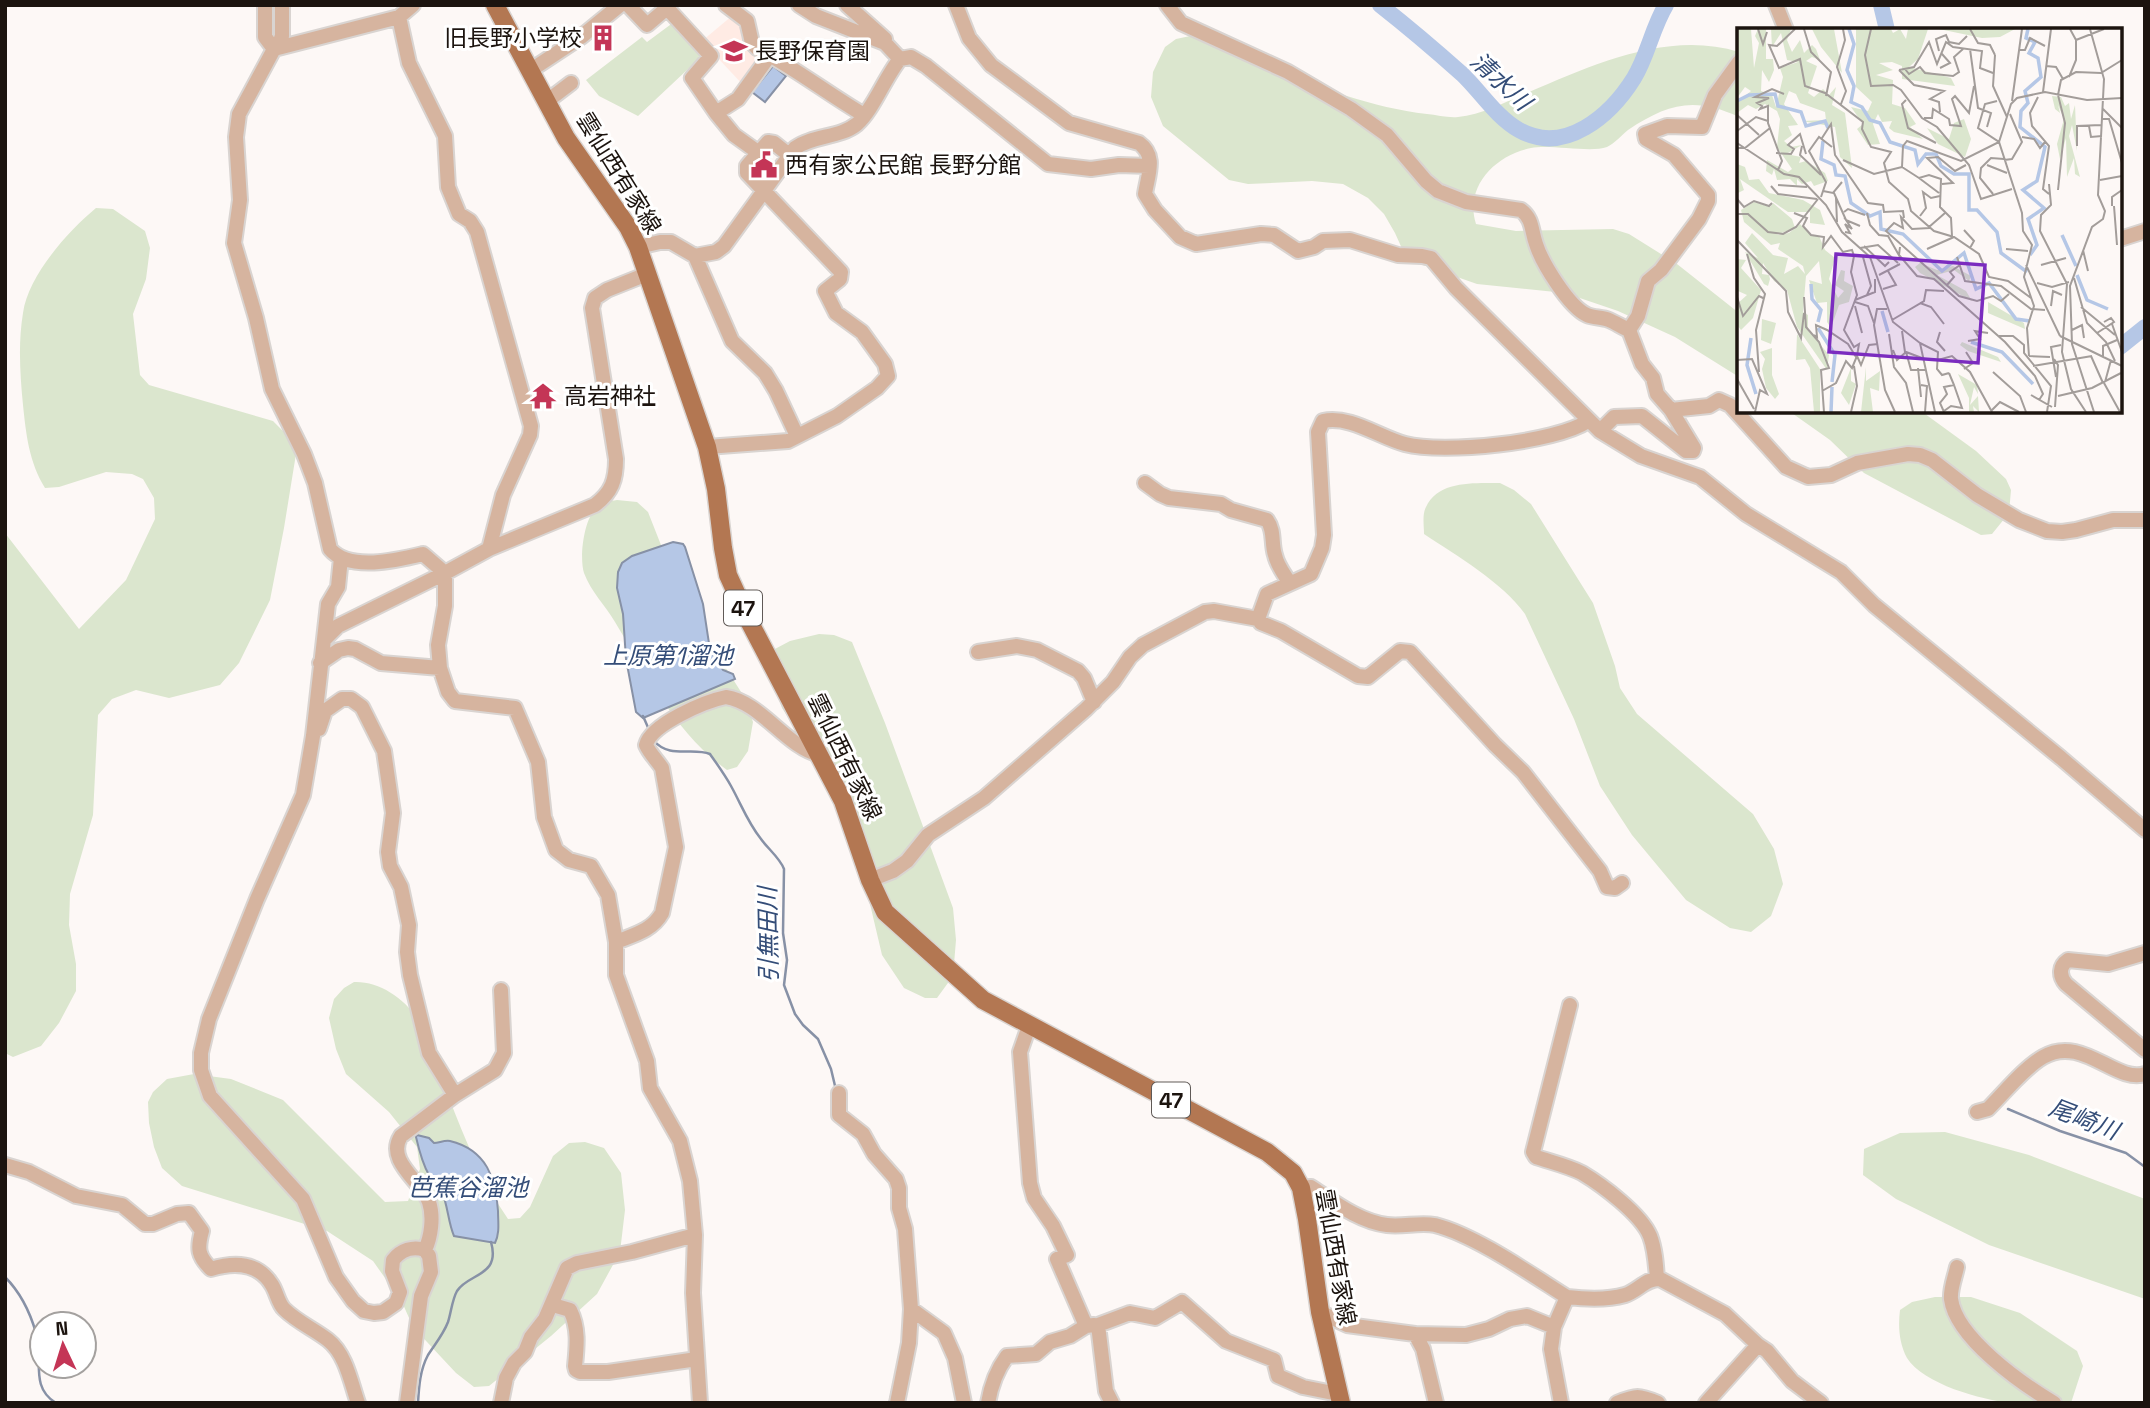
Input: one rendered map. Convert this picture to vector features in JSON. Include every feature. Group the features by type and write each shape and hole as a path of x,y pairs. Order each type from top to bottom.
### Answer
{"main road":[{"name":"雲仙西有家線","path":"495,5 566,138 628,227 638,247 708,447 728,575 748,619 843,801 884,912 983,1000 1267,1152 1293,1173 1301,1188 1320,1312 1340,1398"}],"street":[{"path":"265,5 265,37 276,48"},
{"path":"282,5 282,36 239,114 236,137 240,200 234,243 256,318 272,389 315,483 330,549 341,558 361,562 384,563 423,554 444,573 444,606 438,645 440,668 447,692 455,701 515,708 538,762 544,817 556,850 569,860 591,866 608,895 616,942 616,975 647,1061 650,1088 680,1141 690,1181 695,1235 693,1293 700,1403"},
{"path":"276,48 399,17 413,5"},
{"path":"531,70 581,37 620,5"},
{"path":"628,5 648,25 667,8 711,56 692,78 734,135 759,153"},
{"path":"726,5 744,16 750,26 752,43 864,116"},
{"path":"799,5 816,16 886,43"},
{"path":"848,5 879,32 900,59"},
{"path":"956,5 969,38 991,65 1069,123 1139,143 1147,149 1150,157 1145,194 1155,210 1180,237 1196,244 1261,233 1274,235 1298,251 1314,247 1323,241 1350,240 1398,255 1431,258 1456,288 1600,431 1642,456 1700,477 1746,514 1842,572 1874,605 2145,830"},
{"path":"1167,5 1181,23 1289,72 1351,109 1387,135 1426,181 1438,191 1466,202 1521,210 1531,223 1544,261 1576,307 1587,315 1611,321 1629,330 1642,364 1653,378 1657,394 1693,444 1693,451 1686,451 1642,416 1614,417 1600,431"},
{"path":"1776,5 1784,28"},
{"path":"399,17 409,63 445,136 448,187 459,214 470,221 477,232 531,426 530,435 503,495 489,549"},
{"path":"716,113 738,99 770,55"},
{"path":"695,256 716,252 724,246 789,155 802,143 856,125 888,73 900,59 911,57 926,66 1048,164 1091,169 1119,165 1149,166"},
{"path":"1629,330 1638,316 1648,281 1661,270 1699,219 1708,201 1708,195 1674,155 1646,139 1645,134 1667,126 1702,127 1714,95 1737,65"},
{"path":"546,102 572,83"},
{"path":"708,447 788,441 837,416 877,388 888,376 885,364 862,332 836,313 825,291 840,279 841,272 747,173 747,166 766,143 771,141 789,155"},
{"path":"2122,238 2145,231"},
{"path":"638,247 671,242 695,256 732,341 765,373 797,436"},
{"path":"325,639 338,626 489,549 595,506 606,497 616,477 616,459 593,308 595,298 607,290 647,274"},
{"path":"1671,410 1709,406 1719,400 1731,405 1737,412"},
{"path":"1738,413 1786,467 1808,477 1831,475 1857,463 1909,454 1920,455 1932,460 1977,495 2019,520 2048,531 2062,533 2113,520 2145,520"},
{"path":"1258,619 1267,594 1313,572 1322,548 1318,432 1323,422 1329,420 1351,424 1405,444 1429,447 1472,446 1542,438 1570,431 1588,421"},
{"path":"1145,483 1170,498 1220,504 1231,510 1267,520 1272,530 1277,563 1289,582"},
{"path":"341,558 338,587 328,604 313,736 303,795 209,1019 201,1053 201,1070 210,1096 303,1199 336,1277 353,1301 364,1311 383,1312 397,1303 400,1292 392,1271 393,1260 412,1248 425,1250 429,1256 431,1272 421,1296 407,1403"},
{"path":"870,880 893,871 907,861 928,835 984,799 1094,702 1143,645 1205,612 1214,611 1258,619 1359,676 1368,677 1373,674 1400,651 1410,652 1523,772 1600,871 1606,887 1615,888 1622,883"},
{"path":"978,652 1017,646 1037,650 1078,671 1084,678 1094,702"},
{"path":"320,663 339,650 348,648 381,663 440,668"},
{"path":"616,942 651,927 657,921 662,913 676,847 662,768 648,750 647,741 651,736 673,719 726,697 741,701 807,750 820,755"},
{"path":"313,736 320,728 325,711 337,701 351,699 362,708 384,751 393,813 389,859 401,887 409,925 407,952 410,975 429,1052 455,1095"},
{"path":"2145,953 2108,964 2068,960 2062,965 2061,973 2066,984 2145,1050"},
{"path":"425,1250 431,1236 429,1202 405,1169 397,1149 398,1142 401,1136 455,1095 495,1070 500,1063 503,1054 501,990"},
{"path":"1570,1005 1533,1152 1535,1157 1580,1172 1603,1187 1638,1218 1653,1245 1657,1279"},
{"path":"1029,1026 1020,1052 1030,1183 1034,1198 1053,1226 1067,1255 1057,1259 1092,1325 1106,1391 1112,1403"},
{"path":"1978,1112 1988,1109 2042,1058 2057,1052 2085,1054 2127,1074 2145,1074"},
{"path":"839,1093 839,1115 863,1133 874,1154 895,1179 899,1188 911,1309 909,1343 897,1403"},
{"path":"5,1165 29,1172 76,1196 122,1205 145,1224 188,1213 202,1231 198,1246 200,1258 211,1269 226,1264 244,1264 265,1276 273,1286 282,1307 330,1342 342,1358 358,1403"},
{"path":"1301,1188 1311,1187 1376,1223 1390,1226 1435,1225 1504,1258 1567,1297 1623,1295 1649,1280 1657,1279 1725,1314 1767,1351 1792,1381 1821,1403"},
{"path":"501,1403 506,1378 553,1305 563,1275 571,1265 695,1235"},
{"path":"1957,1267 1951,1299 1966,1333 2006,1369 2054,1403"},
{"path":"1560,1403 1551,1349 1554,1326 1567,1297"},
{"path":"988,1403 990,1387 1007,1356 1036,1354 1050,1342 1129,1313 1155,1318 1182,1302 1226,1341 1274,1360 1279,1376 1303,1387 1340,1398"},
{"path":"553,1305 570,1310 574,1318 577,1338 575,1366 580,1372 608,1372 696,1359"},
{"path":"911,1309 944,1333 955,1358 964,1403"},
{"path":"1320,1312 1347,1325 1415,1334 1466,1335 1489,1329 1510,1319 1527,1316 1554,1326"},
{"path":"1415,1334 1423,1349 1436,1403"},
{"path":"1706,1403 1758,1345"},
{"path":"1617,1403 1635,1396 1643,1396 1658,1403"}],"shaded area":[{"name":"長野保育園","path":"733,15 741,18 765,59 744,86 702,41"}],"green space":[{"path":"674,22 703,55 638,116 599,96 586,80 642,37 647,42"},
{"path":"1195,35 1337,93 1397,109 1450,117 1485,111 1579,71 1631,54 1685,45 1712,46 1737,52 1737,116 1708,107 1681,106 1655,114 1628,130 1615,142 1600,149 1539,147 1518,152 1495,165 1486,175 1474,198 1473,210 1476,224 1516,231 1613,229 1629,234 1677,264 1737,311 1737,376 1675,337 1618,311 1565,293 1477,284 1420,264 1404,253 1384,214 1368,198 1343,184 1312,181 1248,184 1229,180 1163,126 1151,97 1153,72 1165,47 1176,39"},
{"path":"96,208 113,209 145,231 150,248 146,279 133,314 140,375 149,385 273,421 286,434 296,454 270,600 239,663 220,685 169,698 136,690 112,699 98,715 93,815 70,894 69,925 76,964 76,991 59,1023 41,1046 13,1057 5,1053 5,533 79,629 126,580 155,519 154,498 143,479 132,474 106,472 59,487 45,488 35,468 27,437 20,359 21,324 26,299 51,255"},
{"path":"1792,413 1924,413 1976,451 2006,479 2011,490 2009,513 1992,534 1981,535 1864,473 1830,440"},
{"path":"1500,483 1531,504 1593,603 1620,688 1637,714 1753,814 1774,849 1783,884 1771,916 1751,932 1730,928 1686,900 1632,835 1600,786 1574,719 1525,614 1492,580 1424,534 1425,510 1439,492 1458,485"},
{"path":"617,500 637,502 648,512 683,601 743,695 753,722 748,751 737,767 727,770 709,756 678,721 587,580 582,557 589,520 599,505"},
{"path":"819,634 834,635 852,642 953,908 956,940 953,976 937,998 925,998 904,988 882,955 870,904 833,801 804,741 782,708 773,683 773,650 790,641"},
{"path":"354,982 381,987 405,1003 417,1018 431,1046 475,1160 508,1219 520,1218 530,1207 553,1156 569,1143 585,1142 604,1148 621,1173 625,1210 620,1252 597,1294 551,1336 489,1386 474,1387 456,1373 413,1327 402,1302 373,1261 327,1231 182,1186 162,1168 154,1147 148,1102 153,1092 167,1079 194,1074 231,1079 283,1100 385,1202 408,1201 420,1169 417,1147 389,1112 346,1074 336,1049 329,1018 334,999"},
{"path":"1945,1132 2029,1155 2145,1199 2145,1299 1989,1245 1896,1199 1863,1175 1864,1149 1900,1133"},
{"path":"1935,1297 1971,1297 2020,1313 2077,1351 2083,1366 2071,1403 2018,1404 1999,1401 1954,1389 1926,1376 1907,1358 1902,1346 1900,1310 1912,1302"}],"water":[{"path":"773,66 786,76 765,102 752,92"},
{"name":"上原第1溜池","path":"673,542 685,547 703,604 710,650 723,670 733,674 735,679 643,718 636,712 626,659 623,614 617,588 618,572 622,563 632,556"},
{"name":"芭蕉谷溜池","path":"417,1135 429,1138 434,1143 448,1141 463,1145 473,1151 487,1167 497,1199 498,1235 495,1243 454,1236 441,1190 424,1166"}],"waterway":[{"name":"清水川","path":"1380,5 1462,74 1511,125 1536,137 1553,138 1570,135 1585,128 1613,105 1639,69 1666,5"},
{"name":"清水川","path":"1881,5 1887,28"},
{"name":"清水川","path":"2122,345 2145,327"},
{"name":"引無田川","path":"643,716 650,732"},
{"name":"引無田川","path":"654,741 667,750 710,754 729,782 752,827 782,865 783,933 787,960 784,985 795,1014 818,1039 831,1069 836,1090"},
{"name":"尾崎川","path":"2008,1109 2060,1131 2126,1153 2145,1167"},
{"path":"418,1403 420,1378 425,1361 446,1327 457,1291 488,1268 493,1253 491,1242"},
{"path":"5,1277 20,1296 31,1318 38,1343 40,1380 43,1389 56,1403"},
{"name":"引無田川","path":"890,1401 893,1387"}],"place":[{"name":"旧長野小学校","path":"603,38"},
{"name":"長野保育園","path":"734,51"},
{"name":"西有家公民館 長野分館","path":"764,165"},
{"name":"高岩神社","path":"543,396"}]}
